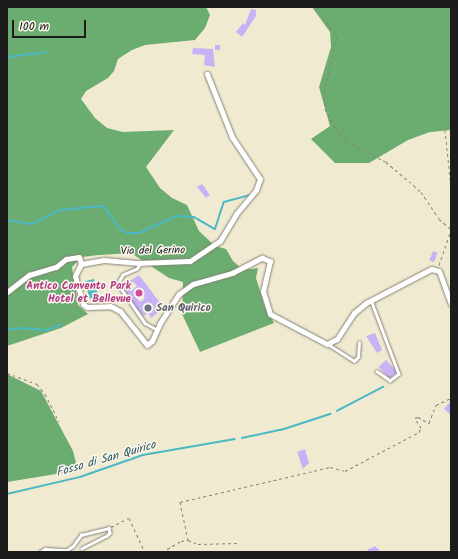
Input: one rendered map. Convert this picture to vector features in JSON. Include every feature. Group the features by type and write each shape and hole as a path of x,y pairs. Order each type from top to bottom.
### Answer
{"street":[{"name":"Via del Gerino","path":"81,264 104,260 141,263 190,261 220,240 236,214 256,190 260,179 232,137 207,74"},
{"path":"7,292 25,277 56,267 66,259 76,256 81,259 81,264 75,276 80,298 84,306 105,306 120,311 147,345 152,341 179,294 193,284 232,273 266,257 270,261 262,291 270,314 328,344 337,339 354,314 371,300 423,272 438,270 451,304"}],"lane":[{"path":"141,263 137,269 123,275 118,284 146,323 157,330"},
{"path":"371,300 399,374 390,381 377,372"},
{"path":"328,344 354,361 358,357 359,343"},
{"path":"40,552 44,549 67,550 73,546 81,535 109,528 110,532 107,536 82,549"}],"path":[{"path":"316,7 337,37 324,91 325,110 336,129 346,141 386,162 409,181 422,192 439,219 451,229 438,270"},
{"path":"450,123 445,130 451,187"},
{"path":"7,331 7,338"},
{"path":"7,373 37,384 46,394 59,422"},
{"path":"188,540 180,502 330,467 345,471 419,432 421,428 415,418 418,417 429,423 436,405 451,398"},
{"path":"109,528 129,518 145,552"},
{"path":"162,552 181,541 188,540 198,544 239,543"}],"green space":[{"path":"7,7 206,7 210,15 205,28 195,40 145,45 132,50 118,59 114,71 108,78 86,91 81,99 95,118 107,128 123,132 174,130 146,167 160,188 172,198 187,205 199,231 215,246 226,249 233,261 243,270 258,268 256,278 265,307 274,323 200,352 182,314 183,282 169,278 131,253 99,255 82,257 72,267 78,305 88,314 61,328 7,346"},
{"path":"312,7 451,7 451,130 430,132 408,140 369,163 335,163 311,139 330,126 319,87 331,47 330,32"},
{"path":"7,374 41,391 73,451 76,463 62,473 7,482"}],"water":[{"path":"94,279 98,297 89,299 85,281"}],"building":[{"path":"251,9 256,10 256,16 242,37 236,32 243,23 245,25"},
{"path":"215,45 220,45 220,50 215,50"},
{"path":"193,48 213,49 215,67 204,65 205,55 192,54"},
{"path":"202,184 210,195 206,198 197,187"},
{"path":"433,251 438,253 434,262 429,260"},
{"name":"Antico Convento Park Hotel et Bellevue","path":"139,275 161,304 157,307 160,311 151,318 148,313 144,316 138,311 121,287","holes":["134,282 137,286 131,291 128,287","141,293 145,298 140,302 136,297"]},
{"path":"375,333 382,350 377,353 366,336"},
{"path":"386,360 397,372 390,379 379,367"},
{"path":"451,401 451,415 444,409"},
{"path":"305,449 309,463 303,469 297,452"},
{"path":"375,546 379,550 378,552 369,552 367,550"}],"waterway":[{"path":"7,57 46,52"},
{"path":"7,220 33,224 61,210 101,206 105,207 119,228 127,233 139,233 176,216 194,217 215,229 224,202 250,195"},
{"path":"7,330 22,328 47,330 61,325"},
{"name":"Fosso di San Quirico","path":"337,411 383,387"},
{"name":"Fosso di San Quirico","path":"242,438 281,430 330,414"},
{"name":"Fosso di San Quirico","path":"7,494 80,477 143,455 235,439"}],"place":[{"name":"Antico Convento Park Hotel et Bellevue","path":"139,293"},
{"name":"San Quirico","path":"148,308"}]}
